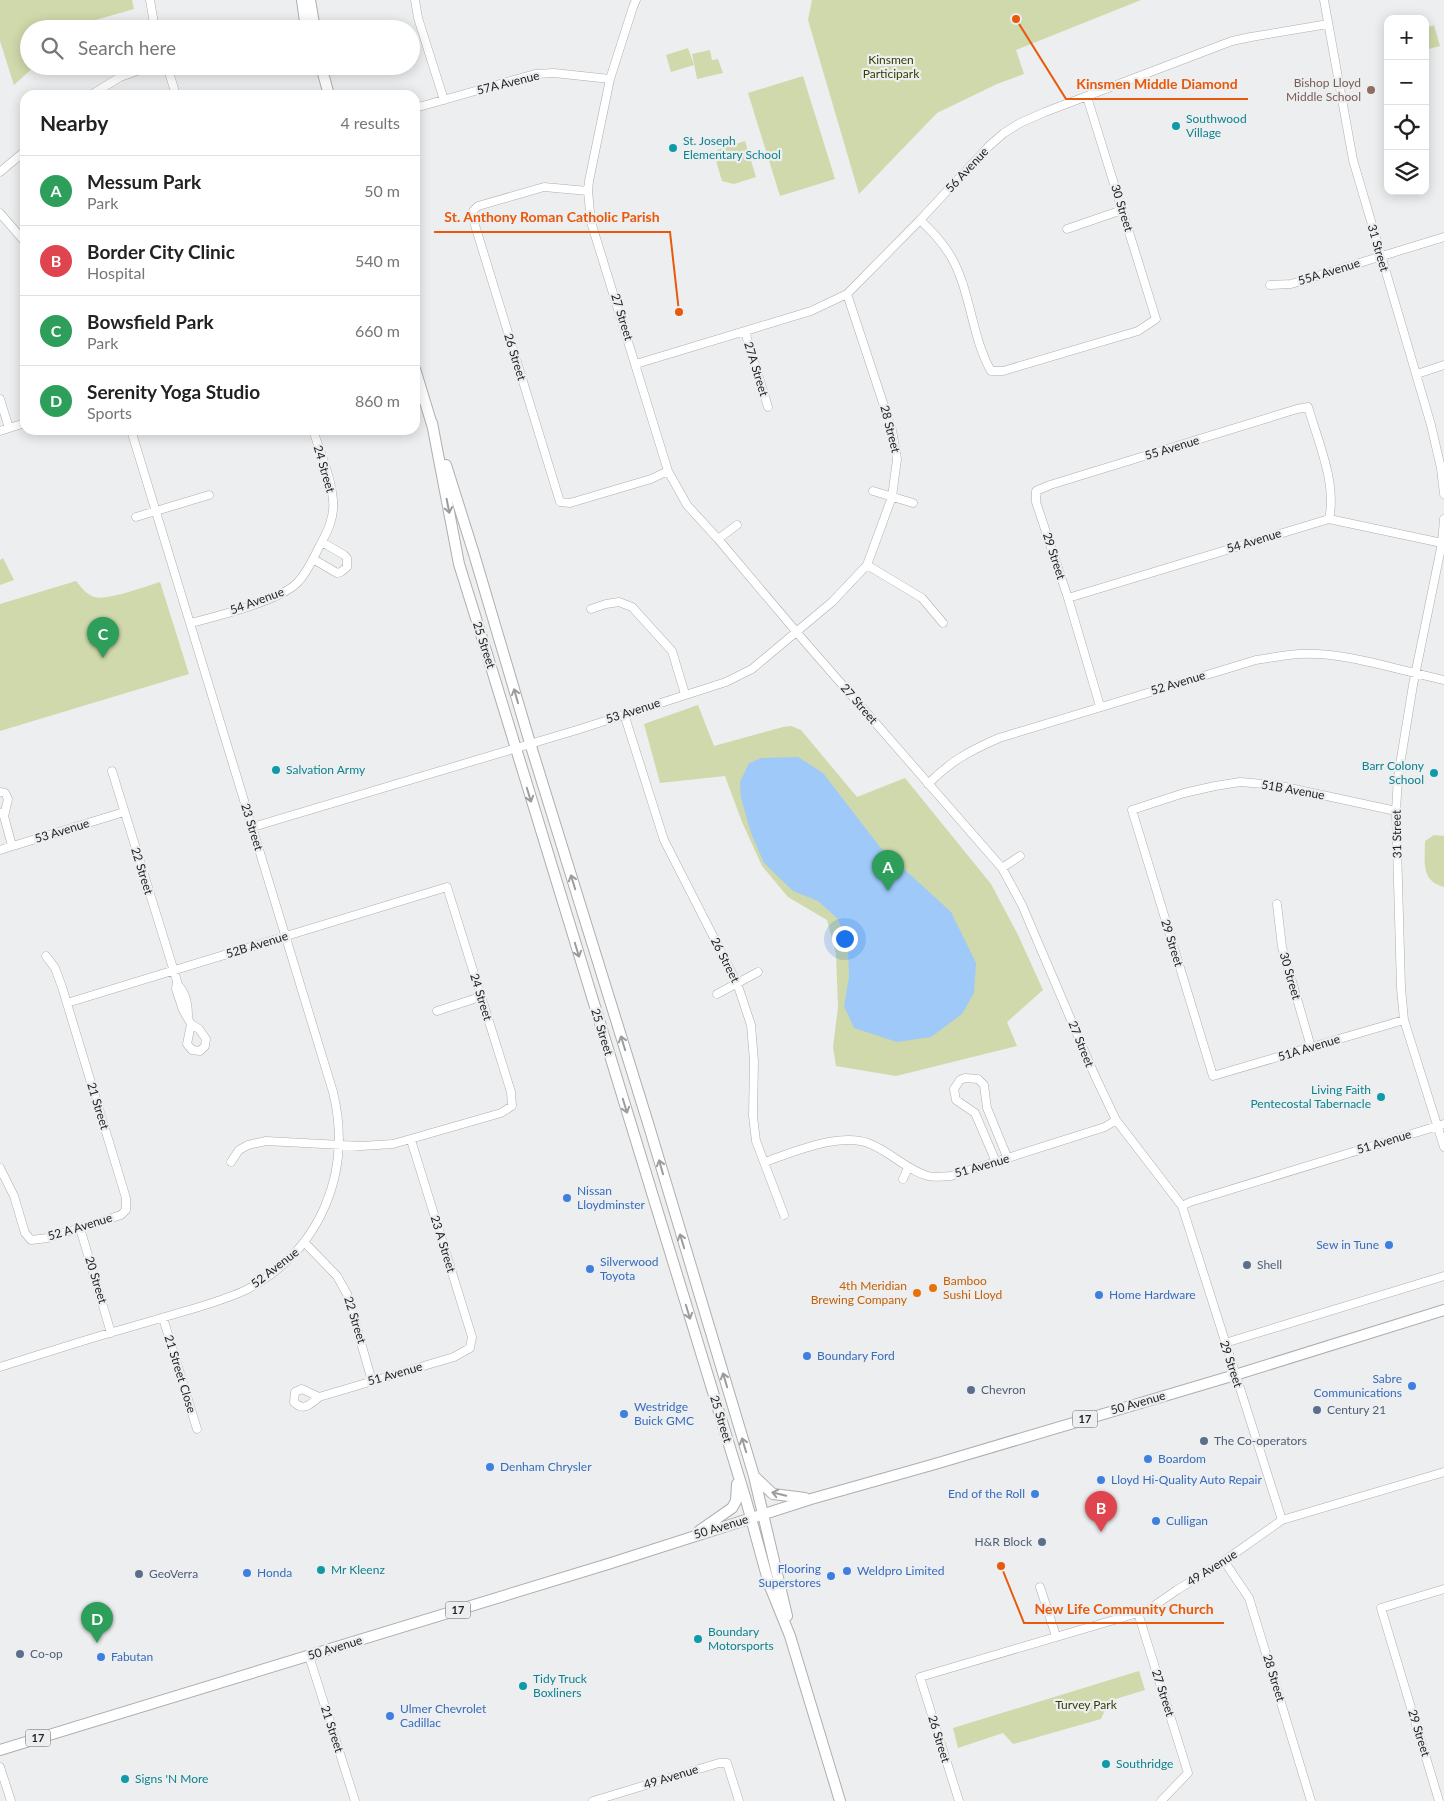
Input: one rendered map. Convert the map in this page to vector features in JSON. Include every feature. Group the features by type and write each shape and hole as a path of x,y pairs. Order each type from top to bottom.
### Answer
{"main road":[{"path":"302,0 305,20"},
{"path":"310,0 313,20"},
{"path":"323,75 328,90"},
{"name":"25 Street","path":"420,385 474,554 754,1476 790,1636 840,1801"},
{"name":"25 Street","path":"432,423 462,577 751,1518 768,1584 790,1636"},
{"name":"50 Avenue","path":"0,1750 309,1656 811,1498 936,1464 1235,1375 1444,1310"},
{"path":"691,1537 732,1508 738,1492 737,1473"},
{"path":"754,1476 773,1494 811,1498"}],"street":[{"path":"150,0 153,20"},
{"path":"415,0 419,20"},
{"path":"610,79 632,7 636,0"},
{"name":"31 Street","path":"1324,0 1353,160 1417,374 1441,468 1444,494"},
{"path":"420,24 444,100"},
{"name":"56 Avenue","path":"636,364 811,311 847,294 989,146 1004,133 1020,123 1232,41 1251,36 1328,24"},
{"name":"57A Avenue","path":"420,107 535,74 554,73 610,79"},
{"path":"99,90 126,75"},
{"path":"170,75 174,90"},
{"name":"27 Street","path":"610,79 588,191 591,222 668,472 687,505 1002,868 1022,905 1095,1076 1116,1120 1182,1206"},
{"name":"30 Street","path":"920,220 937,236 951,256 961,280 984,358 992,371 1003,371 1138,331 1156,319 1087,97"},
{"path":"0,172 20,155"},
{"name":"26 Street","path":"588,191 544,187 478,206 472,211 474,222 560,502 570,503 651,479 668,472"},
{"path":"1067,229 1122,210"},
{"path":"0,213 20,236"},
{"name":"55A Avenue","path":"1270,285 1292,284 1444,237"},
{"name":"28 Street","path":"847,294 892,430 897,458 892,497 867,565"},
{"name":"27A Street","path":"745,332 768,406"},
{"path":"1417,374 1444,366"},
{"path":"0,399 9,428"},
{"name":"55 Avenue","path":"1036,491 1050,485 1308,407 1331,486 1329,519"},
{"path":"0,431 20,425"},
{"name":"23 Street","path":"133,435 333,1092 339,1127 339,1145"},
{"name":"24 Street","path":"315,435 332,493 333,508"},
{"path":"872,491 913,503"},
{"name":"29 Street","path":"1036,491 1036,502 1068,598 1100,706"},
{"path":"136,517 209,495"},
{"name":"54 Avenue","path":"191,623 281,594 298,582 313,560 322,542 331,521 333,508"},
{"name":"54 Avenue","path":"1068,598 1329,519 1442,543"},
{"name":"31 Street","path":"1444,519 1442,543 1415,673 1398,777 1396,811 1401,988 1404,1020 1441,1125 1444,1147"},
{"path":"718,539 737,525"},
{"path":"313,560 337,573 347,567 344,555 322,542"},
{"path":"867,565 922,598 944,623"},
{"name":"53 Avenue","path":"253,827 726,682 752,670 832,602 867,565"},
{"path":"591,609 619,602 632,607 672,651 685,694"},
{"name":"52 Avenue","path":"928,784 950,763 968,751 999,738 1256,660 1292,655 1322,655 1346,658 1444,680"},
{"name":"26 Street","path":"624,714 664,840 737,983 751,1025 754,1061 752,1116 756,1141 784,1216"},
{"name":"22 Street","path":"112,771 173,970 178,984 182,988 188,1007 189,1020"},
{"name":"51B Avenue","path":"1132,810 1184,793 1240,782 1276,785 1396,811"},
{"path":"0,792 5,793 8,799 2,814 12,846"},
{"name":"29 Street","path":"1132,810 1214,1076"},
{"name":"53 Avenue","path":"0,850 124,812"},
{"path":"1002,868 1020,856"},
{"name":"24 Street","path":"411,1140 501,1113 512,1106 512,1092 480,997 447,887"},
{"name":"52B Avenue","path":"67,1003 447,887"},
{"name":"30 Street","path":"1277,904 1282,947 1311,1047"},
{"path":"46,956 55,968 67,1003"},
{"path":"716,994 758,972"},
{"path":"437,1011 480,997"},
{"name":"21 Street","path":"67,1003 126,1198 126,1210"},
{"name":"51A Avenue","path":"1214,1076 1404,1020"},
{"path":"996,1162 975,1113 956,1100 954,1090 960,1080 965,1078 978,1079 984,1085 987,1108 1008,1159"},
{"path":"975,1113 987,1108"},
{"name":"51 Avenue","path":"764,1162 823,1143 844,1140 866,1142 908,1168 930,1177 951,1176 1108,1126 1116,1120"},
{"name":"51 Avenue","path":"1182,1206 1441,1125"},
{"path":"987,1138 998,1132"},
{"path":"231,1162 239,1150 248,1145 266,1141 377,1146 411,1140"},
{"name":"23 A Street","path":"411,1140 472,1337 470,1348"},
{"name":"52 Avenue","path":"0,1366 163,1318 245,1290 275,1271 305,1243 330,1195 337,1167 339,1145"},
{"name":"52 A Avenue","path":"0,1168 14,1196 25,1233 31,1240 48,1238 80,1228 121,1215 126,1210"},
{"path":"903,1179 908,1168"},
{"name":"29 Street","path":"1182,1206 1282,1520"},
{"name":"20 Street","path":"80,1228 111,1333"},
{"name":"22 Street","path":"305,1243 337,1276 347,1294 372,1381"},
{"path":"1225,1343 1444,1276"},
{"name":"21 Street Close","path":"163,1318 197,1429"},
{"name":"51 Avenue","path":"319,1397 454,1357 470,1348"},
{"name":"49 Avenue","path":"920,1678 1148,1610 1224,1561 1282,1520 1444,1472"},
{"name":"28 Street","path":"1224,1561 1249,1598 1311,1801"},
{"path":"1040,1587 1056,1636"},
{"name":"29 Street","path":"1439,1801 1381,1608 1444,1588"},
{"name":"27 Street","path":"1138,1613 1188,1773 1161,1801"},
{"name":"21 Street","path":"309,1656 355,1801"},
{"name":"26 Street","path":"920,1678 958,1801"},
{"name":"49 Avenue","path":"593,1801 719,1763 727,1763 739,1801"},
{"path":"0,1767 11,1801"}],"green space":[{"path":"0,0 132,0 134,9 96,20 20,20 20,75 25,75 14,85 0,41"},
{"name":"Kinsmen Participark","path":"812,0 1141,0 1016,50 1024,74 997,84 937,113 859,194 808,20"},
{"path":"1434,25 1440,46 1429,49 1429,27"},
{"path":"688,48 694,65 671,72 666,55"},
{"path":"710,50 712,60 718,59 723,73 697,79 692,54"},
{"path":"803,76 835,179 780,196 748,93"},
{"path":"745,141 756,177 734,184 722,181 715,157 717,150"},
{"path":"3,558 14,580 0,585 0,560"},
{"path":"76,581 89,594 100,598 160,582 189,674 0,731 0,604"},
{"path":"698,705 714,746 783,727 791,726 801,730 857,797 905,778 991,884 1018,935 1043,990 1007,1022 1017,1046 896,1076 836,1066 833,1047 838,1007 836,954 827,920 788,897 762,866 742,822 725,776 660,783 644,724"},
{"path":"1434,835 1444,836 1444,887 1436,884 1427,875 1425,841"},
{"name":"Turvey Park","path":"1139,1671 1145,1690 1109,1701 1101,1719 1013,1744 1003,1733 958,1748 953,1728"}],"water":[{"path":"798,757 823,773 880,847 951,912 976,963 974,993 962,1014 931,1037 897,1042 854,1028 844,1006 849,977 848,947 838,919 818,901 793,891 764,863 751,833 741,798 740,782 749,763 761,758"}],"place":[{"name":"Kinsmen Middle Diamond","path":"1016,19"},
{"name":"Bishop Lloyd Middle School","path":"1371,90"},
{"name":"Southwood Village","path":"1176,126"},
{"name":"St. Joseph Elementary School","path":"673,148"},
{"name":"St. Anthony Roman Catholic Parish","path":"679,312"},
{"name":"Bowsfield Park","path":"103,658"},
{"name":"Salvation Army","path":"276,770"},
{"name":"Barr Colony School","path":"1434,773"},
{"name":"Messum Park","path":"888,891"},
{"name":"Living Faith Pentecostal Tabernacle","path":"1381,1097"},
{"name":"Nissan Lloydminster","path":"567,1198"},
{"name":"Sew in Tune","path":"1389,1245"},
{"name":"Shell","path":"1247,1265"},
{"name":"Silverwood Toyota","path":"590,1269"},
{"name":"Bamboo Sushi Lloyd","path":"933,1288"},
{"name":"4th Meridian Brewing Company","path":"917,1293"},
{"name":"Home Hardware","path":"1099,1295"},
{"name":"Boundary Ford","path":"807,1356"},
{"name":"Sabre Communications","path":"1412,1386"},
{"name":"Chevron","path":"971,1390"},
{"name":"Century 21","path":"1317,1410"},
{"name":"Westridge Buick GMC","path":"624,1414"},
{"name":"The Co-operators","path":"1204,1441"},
{"name":"Boardom","path":"1148,1459"},
{"name":"Denham Chrysler","path":"490,1467"},
{"name":"Lloyd Hi-Quality Auto Repair","path":"1101,1480"},
{"name":"End of the Roll","path":"1035,1494"},
{"name":"Culligan","path":"1156,1521"},
{"name":"Border City Clinic","path":"1101,1532"},
{"name":"H&R Block","path":"1042,1542"},
{"name":"New Life Community Church","path":"1001,1566"},
{"name":"Mr Kleenz","path":"321,1570"},
{"name":"Weldpro Limited","path":"847,1571"},
{"name":"Honda","path":"247,1573"},
{"name":"GeoVerra","path":"139,1574"},
{"name":"Flooring Superstores","path":"831,1576"},
{"name":"Boundary Motorsports","path":"698,1639"},
{"name":"Serenity Yoga Studio","path":"97,1643"},
{"name":"Co-op","path":"20,1654"},
{"name":"Fabutan","path":"101,1657"},
{"name":"Tidy Truck Boxliners","path":"523,1686"},
{"name":"Ulmer Chevrolet Cadillac","path":"390,1716"},
{"name":"Southridge","path":"1106,1764"},
{"name":"Signs 'N More","path":"125,1779"}]}
